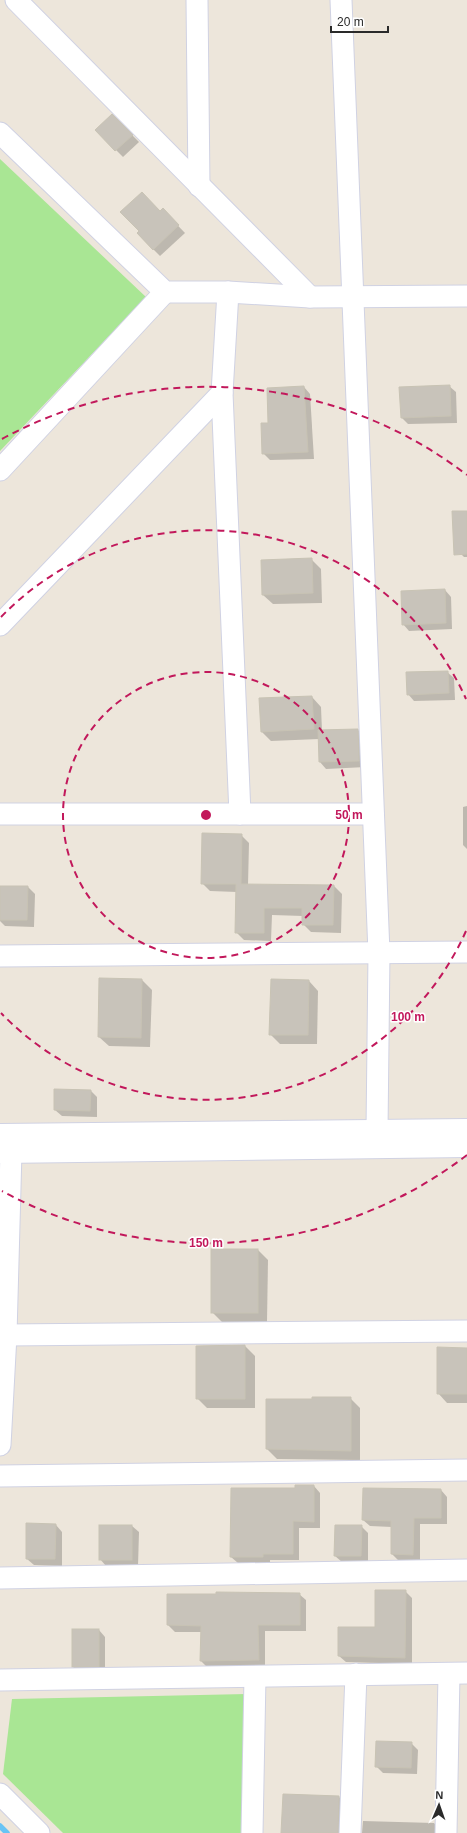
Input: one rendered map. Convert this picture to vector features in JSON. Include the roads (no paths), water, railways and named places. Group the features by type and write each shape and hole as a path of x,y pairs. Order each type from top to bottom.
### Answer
{"street":[{"path":"16,0 310,297"},
{"path":"197,0 199,186"},
{"path":"342,0 379,954 377,1131"},
{"path":"0,133 165,292 228,292 310,297 467,296"},
{"path":"0,470 165,292"},
{"path":"228,292 222,393 240,814"},
{"path":"0,624 222,393"},
{"path":"0,814 373,814"},
{"path":"0,956 379,954 467,952"},
{"path":"4,1146 377,1131 467,1130"},
{"path":"4,1146 467,1146"},
{"path":"0,1445 6,1334 4,1146"},
{"path":"6,1334 467,1331"},
{"path":"0,1476 467,1470"},
{"path":"0,1578 467,1570"},
{"path":"0,1680 458,1673 446,1833"},
{"path":"350,1833 356,1674"},
{"path":"252,1833 255,1677"},
{"path":"0,1794 39,1833"}],"waterway":[{"path":"0,1826 7,1833"}]}
